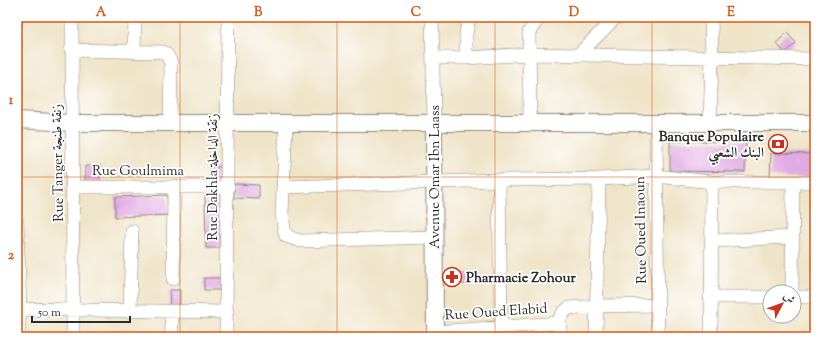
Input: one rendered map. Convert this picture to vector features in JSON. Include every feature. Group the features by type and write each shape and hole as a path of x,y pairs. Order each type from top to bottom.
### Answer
{"street":[{"name":"Rue Tanger زنقة طنجة","path":"72,17 73,337"},
{"path":"134,52 135,17"},
{"name":"Rue Dakhla زنقة الداخلة","path":"226,337 228,17"},
{"name":"Avenue Omar Ibn Laass","path":"432,17 435,334"},
{"path":"466,58 466,34 469,17"},
{"path":"530,123 529,32 539,17"},
{"path":"578,55 616,17"},
{"path":"710,123 712,57 711,17"},
{"path":"71,50 163,52 169,58 171,63 170,123"},
{"path":"433,58 466,58 529,54 815,59"},
{"path":"17,120 72,123 815,123"},
{"path":"286,123 282,213 286,236 292,239 307,241 434,237"},
{"name":"Rue Oued Inaoun","path":"656,123 658,337"},
{"path":"283,187 499,180 599,179 656,176 712,182 815,182"},
{"path":"596,337 599,179"},
{"path":"499,180 501,327"},
{"path":"710,337 712,182"},
{"path":"792,284 793,182"},
{"path":"174,186 174,279"},
{"name":"Rue Goulmima","path":"73,187 228,187"},
{"path":"17,222 18,337"},
{"path":"130,310 132,231"},
{"path":"712,241 792,238"},
{"path":"710,297 762,297"},
{"path":"802,297 815,297"},
{"path":"559,337 560,318 569,308 657,305"},
{"path":"18,309 226,312"},
{"path":"171,311 172,337"},
{"name":"Rue Oued Elabid","path":"435,334 559,323"}],"building":[{"path":"787,33 796,43 785,53 776,43"},
{"path":"670,141 746,142 745,172 670,171"},
{"path":"771,153 815,154 815,178 770,177"},
{"path":"85,166 101,166 100,184 85,183"},
{"path":"210,167 223,167 223,185 211,185"},
{"path":"234,184 259,185 259,199 234,198"},
{"path":"222,194 223,248 206,248 205,195"},
{"path":"167,195 168,215 115,217 115,197"},
{"path":"456,273 470,273 470,284 456,284"},
{"path":"204,278 224,278 224,290 204,290"},
{"path":"170,290 180,290 180,309 169,309"}],"place":[{"name":"Banque Populaire البنك الشعبي","path":"778,144"},
{"name":"Pharmacie Zohour","path":"452,277"}]}
